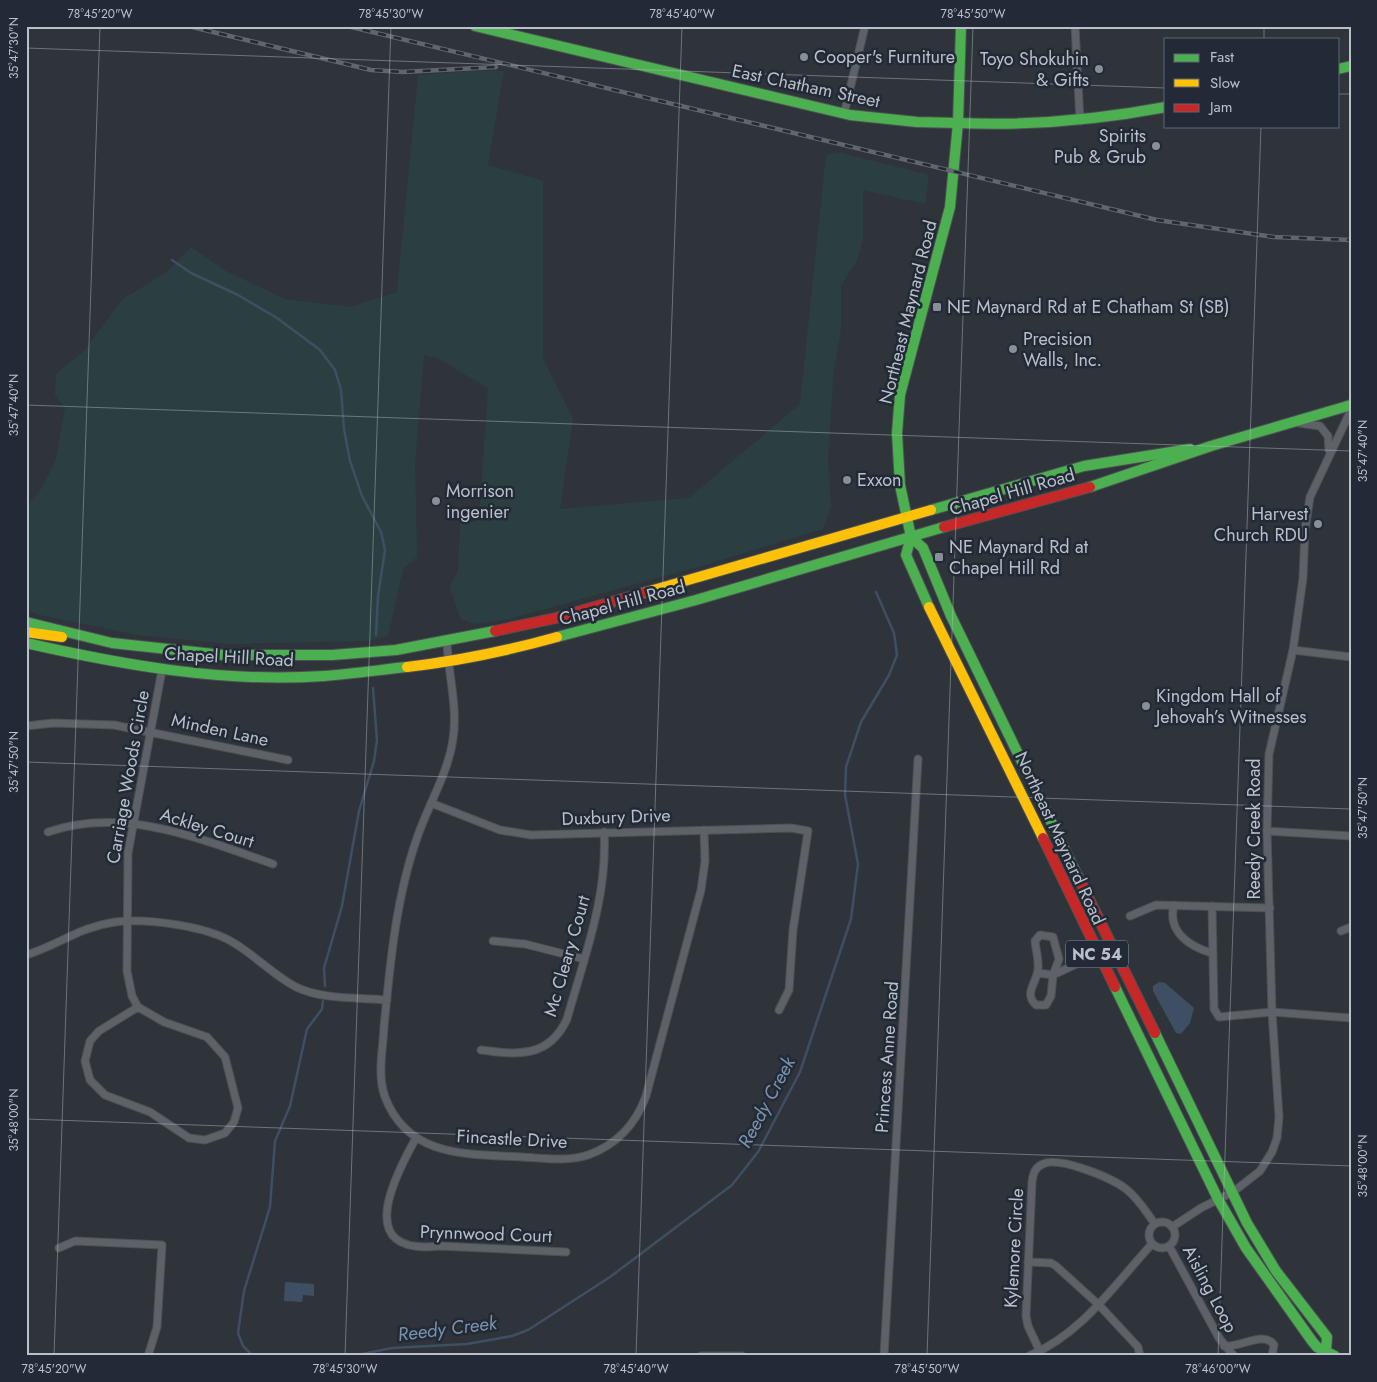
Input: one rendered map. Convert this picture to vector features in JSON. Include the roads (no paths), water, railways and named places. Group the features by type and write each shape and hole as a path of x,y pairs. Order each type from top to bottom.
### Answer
{"main road":[{"name":"East Chatham Street","path":"475,26 844,114 917,122 985,125 1080,121 1164,107"},
{"name":"Northeast Maynard Road","path":"961,26 958,123 950,207 900,395 898,433 900,485 910,537 906,555 932,616 1034,818 1098,954 1218,1199 1268,1281 1312,1341 1327,1354"},
{"name":"Chapel Hill Road","path":"26,643 101,660 162,670 270,677 323,676 448,662 510,650 566,635 1118,479 1211,446 1351,405"},
{"name":"Chapel Hill Road","path":"26,622 112,643 213,654 279,656 371,652 447,642 556,618 1084,466 1211,446"},
{"name":"Northeast Maynard Road","path":"910,537 923,548 950,616 1248,1223 1276,1271 1327,1337 1327,1354"},
{"path":"26,632 88,638"}],"street":[{"path":"844,114 865,26"},
{"path":"1075,26 1080,121"},
{"name":"Reedy Creek Road","path":"1172,1227 1233,1192 1260,1171 1272,1152 1277,1138 1279,1117 1272,1012 1267,831 1269,754 1293,650 1301,599 1308,508 1314,486 1351,410"},
{"path":"1286,424 1304,423 1320,426 1328,436 1328,456"},
{"name":"Fincastle Drive","path":"447,642 454,712 453,740 446,767 417,838 406,877 398,913 387,1000 382,1081 385,1097 394,1114 416,1138 438,1148 458,1153 565,1159 587,1155 603,1148 632,1124 646,1096 701,890 705,861 704,830"},
{"path":"1293,650 1351,657"},
{"name":"Carriage Woods Circle","path":"138,1007 128,985 126,882 132,822 162,670"},
{"name":"Minden Lane","path":"26,726 85,723 149,730 288,760"},
{"name":"Princess Anne Road","path":"884,1356 918,759"},
{"name":"Duxbury Drive","path":"431,803 486,825 517,834 791,828 808,831 793,930 789,990 779,1010"},
{"name":"Ackley Court","path":"48,832 81,824 132,822 166,829 273,864"},
{"path":"1267,831 1351,836"},
{"name":"Mc Cleary Court","path":"481,1050 526,1053 538,1050 556,1037 567,1019 602,890 604,832"},
{"path":"1130,916 1156,905 1270,908"},
{"path":"1174,905 1174,920 1186,942 1199,950 1212,953"},
{"path":"1212,906 1214,1009 1219,1017 1272,1012 1351,1018"},
{"path":"26,955 95,925 127,921 195,928 221,936 234,943 287,982 308,992 387,1000"},
{"path":"1341,931 1351,926"},
{"path":"1045,934 1056,941 1059,959 1053,975 1051,996 1046,1005 1036,1005 1030,998 1030,991 1038,973 1035,942 1040,935 1045,934"},
{"path":"493,941 525,944 584,959"},
{"path":"1038,973 1053,975 1098,954"},
{"path":"138,1007 158,1019 207,1037 226,1057 238,1108 234,1122 225,1133 205,1140 189,1138 150,1112 105,1095 90,1080 84,1061 90,1041 99,1031 138,1007"},
{"name":"Prynnwood Court","path":"416,1138 386,1207 387,1224 401,1242 422,1248 439,1246 566,1252"},
{"name":"Kylemore Circle","path":"1041,1354 1028,1326 1026,1316 1033,1175 1038,1166 1046,1162 1081,1168 1109,1178 1136,1197 1155,1224"},
{"path":"1162,1222 1172,1227 1174,1239 1170,1246 1162,1248 1152,1244 1149,1236 1155,1224 1162,1222"},
{"path":"59,1248 75,1241 162,1245 156,1327 148,1356"},
{"path":"1029,1356 1041,1354 1074,1330 1099,1305 1152,1244"},
{"name":"Aisling Loop","path":"1170,1246 1224,1346 1234,1356"},
{"path":"1028,1262 1051,1263 1056,1266 1099,1305 1138,1347 1140,1356"},
{"name":"Aisling Loop","path":"1224,1346 1238,1346 1264,1337 1271,1340 1274,1345 1272,1356"},
{"path":"701,1356 742,1356"}],"water":[{"path":"1159,982 1165,983 1194,1008 1190,1023 1181,1034 1176,1033 1153,991 1153,986"},
{"path":"285,1282 314,1284 314,1296 303,1295 302,1302 284,1301"}],"waterway":[{"path":"172,260 191,273 238,295 277,318 320,350 335,370 341,390 344,429 350,461 362,496 381,532 385,550 378,596 376,635"},
{"name":"Reedy Creek","path":"352,1356 392,1348 467,1344 512,1336 528,1330 610,1277 732,1185 758,1152 800,1072 851,919 858,864 845,795 846,767 861,722 889,675 897,655 894,633 876,592"},
{"path":"325,986 324,968 342,906 359,811 374,761 377,740 373,688"},
{"path":"253,1356 243,1346 238,1333 244,1291 270,1207 275,1141 290,1106 307,1029 322,1009 323,1001"}],"railway":[{"path":"188,26 371,70 403,72 496,67"},
{"path":"347,26 1157,220 1274,237 1351,240"}],"place":[{"name":"Cooper's Furniture","path":"804,57"},
{"name":"Toyo Shokuhin & Gifts","path":"1099,69"},
{"name":"Spirits Pub & Grub","path":"1156,146"},
{"name":"NE Maynard Rd at E Chatham St (SB)","path":"937,307"},
{"name":"Precision Walls, Inc.","path":"1013,349"},
{"name":"Exxon","path":"847,480"},
{"name":"Morrison ingenier","path":"436,501"},
{"name":"Harvest Church RDU","path":"1318,524"},
{"name":"NE Maynard Rd at Chapel Hill Rd","path":"939,557"},
{"name":"Kingdom Hall of Jehovah’s Witnesses","path":"1146,706"}]}
